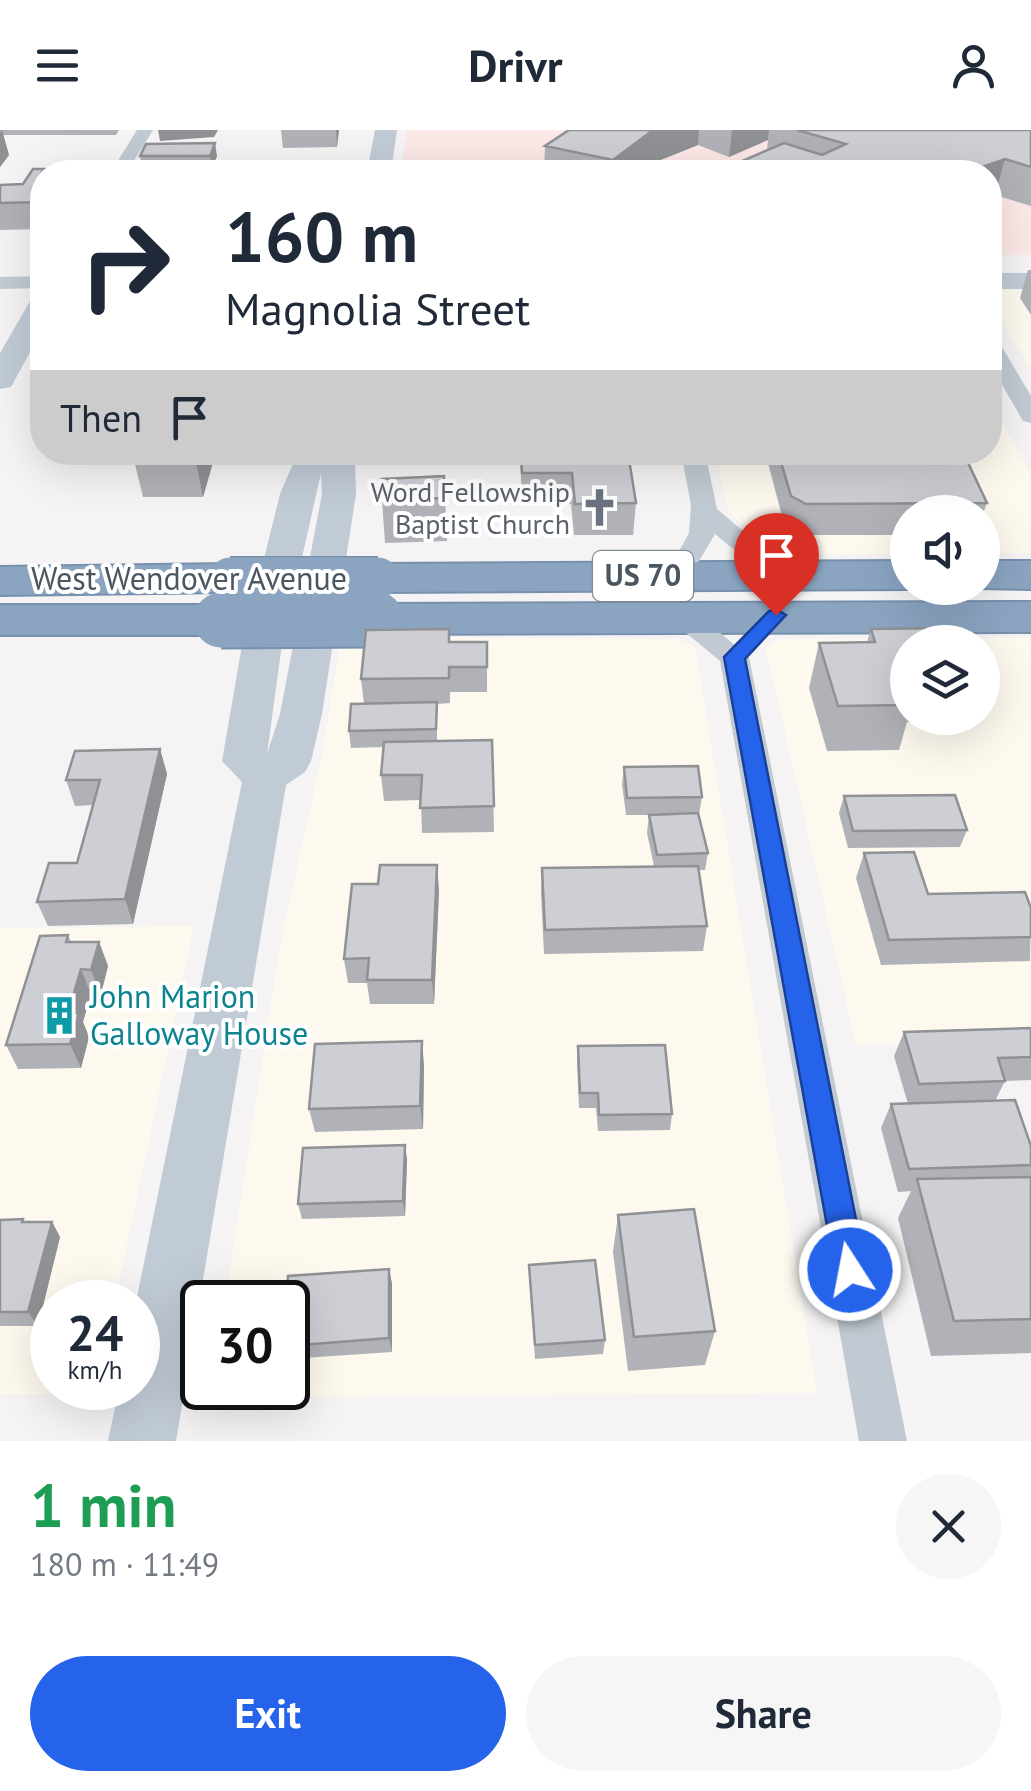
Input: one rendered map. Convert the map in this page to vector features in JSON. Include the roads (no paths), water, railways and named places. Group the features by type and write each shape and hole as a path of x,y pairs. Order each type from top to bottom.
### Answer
{"highway":[{"path":"1000,575 1031,575"},
{"name":"US 70","path":"787,595 890,578"},
{"name":"West Wendover Avenue","path":"0,580 225,599"},
{"name":"US 70","path":"678,596 787,595 1031,617"},
{"name":"West Wendover Avenue","path":"0,620 225,599 678,596"}],"main road":[{"path":"381,160 386,130"},
{"path":"1002,263 1031,263"},
{"path":"1002,282 1031,281"},
{"path":"0,380 30,326"},
{"path":"265,777 244,761 296,494 307,465"},
{"path":"142,1441 265,777 289,761 301,714 339,494 338,465"}],"street":[{"path":"127,160 145,130"},
{"path":"0,283 30,282"},
{"path":"1002,366 1031,416"},
{"path":"696,465 707,514 698,550 678,596 734,657 883,1441"},
{"path":"707,514 741,543 787,595 734,657"}],"place":[{"name":"Word Fellowship Baptist Church","path":"600,508"},
{"name":"John Marion Galloway House","path":"60,1015"}]}
